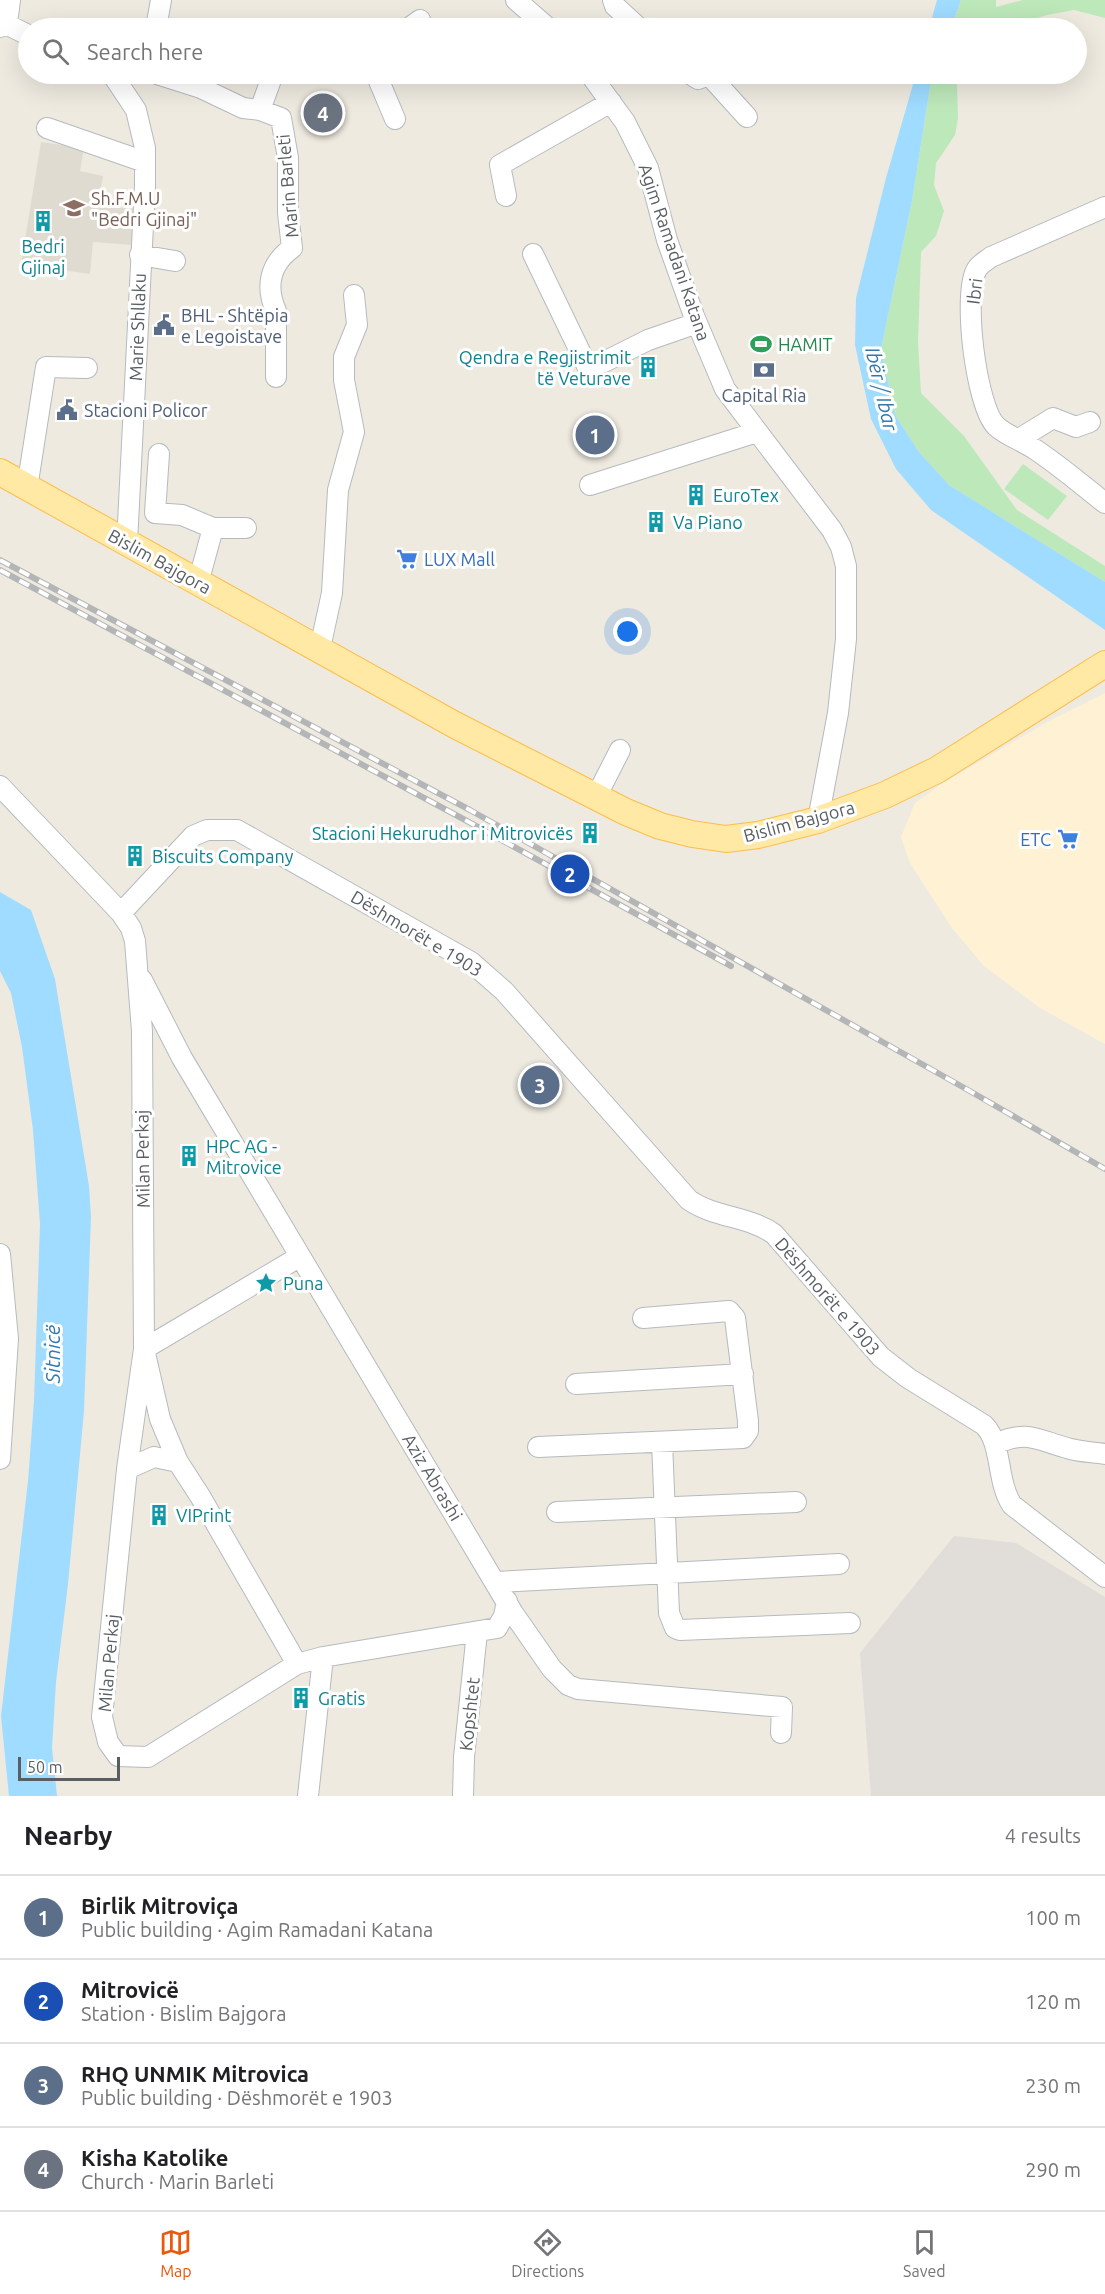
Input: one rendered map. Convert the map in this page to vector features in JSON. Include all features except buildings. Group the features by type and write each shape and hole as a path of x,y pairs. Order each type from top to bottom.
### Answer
{"main road":[{"name":"Bislim Bajgora","path":"0,472 455,725 596,797 660,826 726,839 758,835 818,820 885,795 937,770 1105,664"}],"street":[{"path":"10,0 8,16 2,25 18,31"},
{"path":"158,18 161,0"},
{"path":"516,0 537,18"},
{"path":"613,0 615,6 628,18"},
{"name":"Marie Shllaku","path":"119,84 136,110 142,134 145,162 127,543"},
{"name":"Marin Barleti","path":"188,84 243,108 260,110 281,118 289,182 288,213 292,248 277,262 272,272 270,291 276,311 276,377"},
{"path":"260,110 269,84"},
{"path":"380,84 395,119"},
{"name":"Agim Ramadani Katana","path":"597,84 625,122 648,168 667,240 697,323 725,389 832,530 841,547 846,566 848,599 843,680 818,820"},
{"path":"717,84 747,117"},
{"path":"506,196 500,165 610,102"},
{"path":"47,129 145,162"},
{"name":"Ibri","path":"1105,207 991,257 976,270 972,313 972,345 977,374 985,404 994,423 1050,459 1105,503"},
{"path":"533,254 587,366 604,362 648,340 697,323"},
{"name":"Marie Shllaku","path":"140,255 175,261"},
{"path":"320,648 332,593 338,490 354,432 344,380 344,357 357,325 354,295"},
{"path":"27,488 46,367 87,368"},
{"path":"1019,440 1053,418 1076,427 1090,422"},
{"path":"590,485 758,432"},
{"path":"159,454 155,513 182,515 213,528 246,528"},
{"path":"198,583 213,528"},
{"path":"596,797 620,750"},
{"path":"0,786 121,913"},
{"name":"Dëshmorët e 1903","path":"121,913 194,836 207,830 229,829 250,836 471,962 504,991 689,1200 722,1215 759,1225 774,1234 881,1357 908,1378 984,1425 990,1431 995,1444 1003,1489 1012,1505 1105,1577"},
{"name":"Aziz Abrashi","path":"121,913 131,928 136,949 137,969 182,1058 299,1257 507,1601 552,1669 568,1685 578,1689 782,1707 781,1733"},
{"name":"Milan Perkaj","path":"137,969 142,1031 144,1349 127,1469 102,1717 108,1743 118,1756 147,1757 297,1664 323,1657 497,1628 504,1616 507,1601"},
{"path":"141,1057 149,1050 164,1049 182,1058"},
{"path":"0,1254 2,1302 8,1339 1,1408 0,1459"},
{"path":"144,1349 299,1257"},
{"path":"538,1447 743,1438 748,1431 748,1421 735,1318 729,1311 643,1318"},
{"name":"Milan Perkaj","path":"144,1349 160,1419 178,1462 297,1664"},
{"path":"576,1384 743,1374"},
{"path":"995,1444 1012,1437 1029,1436 1069,1449 1105,1454"},
{"path":"663,1442 669,1613 675,1628 680,1630 850,1623"},
{"path":"127,1469 154,1457 178,1462"},
{"path":"557,1512 796,1502"},
{"path":"496,1582 839,1564"},
{"name":"Kopshtet","path":"463,1796 464,1757 477,1632"},
{"path":"308,1796 323,1657"}],"shaded area":[{"name":"Sh.F.M.U \"Bedri Gjinaj\"","path":"41,142 84,148 80,171 103,176 98,206 137,209 132,245 93,242 90,274 21,264"},
{"path":"1105,693 1105,1044 1040,1008 984,966 952,928 910,863 901,837 915,803 943,783 1051,720"},
{"path":"954,1536 1016,1543 1105,1597 1105,1796 871,1796 860,1653"}],"green space":[{"path":"961,0 996,0 996,7 1023,0 1105,0 1105,18 1074,10 1037,18 955,18"},
{"path":"931,84 957,84 958,119 955,135 936,163 934,185 944,211 936,236 921,252 918,342 921,393 964,436 1017,510 1105,566 1105,582 949,485 919,452 895,415 881,349 912,201"},
{"path":"1023,464 1067,496 1048,520 1004,489"}],"water":[{"path":"937,0 961,0 955,18 932,18"},
{"name":"Ibër / Ibar","path":"913,84 931,84 912,201 881,349 895,415 919,452 949,485 1105,582 1105,630 931,510 896,469 871,419 855,345 856,298 886,178"},
{"name":"Sitnicë","path":"0,892 31,910 55,979 89,1186 91,1217 84,1411 68,1584 56,1682 52,1748 57,1796 9,1796 1,1716 28,1481 34,1401 40,1224 33,1130 22,1047 11,993 0,971"}],"railway":[{"path":"0,560 470,810 1105,1169"},
{"path":"0,570 731,966"}],"place":[{"name":"Kisha Katolike","path":"323,113"},
{"name":"Sh.F.M.U \"Bedri Gjinaj\"","path":"74,208"},
{"name":"Bedri Gjinaj","path":"43,221"},
{"name":"BHL - Shtëpia e Legoistave","path":"164,325"},
{"name":"HAMIT","path":"761,344"},
{"name":"Qendra e Regjistrimit të Veturave","path":"648,367"},
{"name":"Capital Ria","path":"764,370"},
{"name":"Stacioni Policor","path":"67,410"},
{"name":"Birlik Mitroviça","path":"595,435"},
{"name":"EuroTex","path":"696,495"},
{"name":"Va Piano","path":"656,522"},
{"name":"LUX Mall","path":"407,559"},
{"name":"Stacioni Hekurudhor i Mitrovicës","path":"590,833"},
{"name":"ETC","path":"1068,839"},
{"name":"Biscuits Company","path":"135,856"},
{"name":"Mitrovicë","path":"570,874"},
{"name":"RHQ UNMIK Mitrovica","path":"540,1085"},
{"name":"HPC AG - Mitrovice","path":"189,1156"},
{"name":"Puna","path":"266,1283"},
{"name":"VIPrint","path":"159,1515"},
{"name":"Gratis","path":"301,1698"}]}
